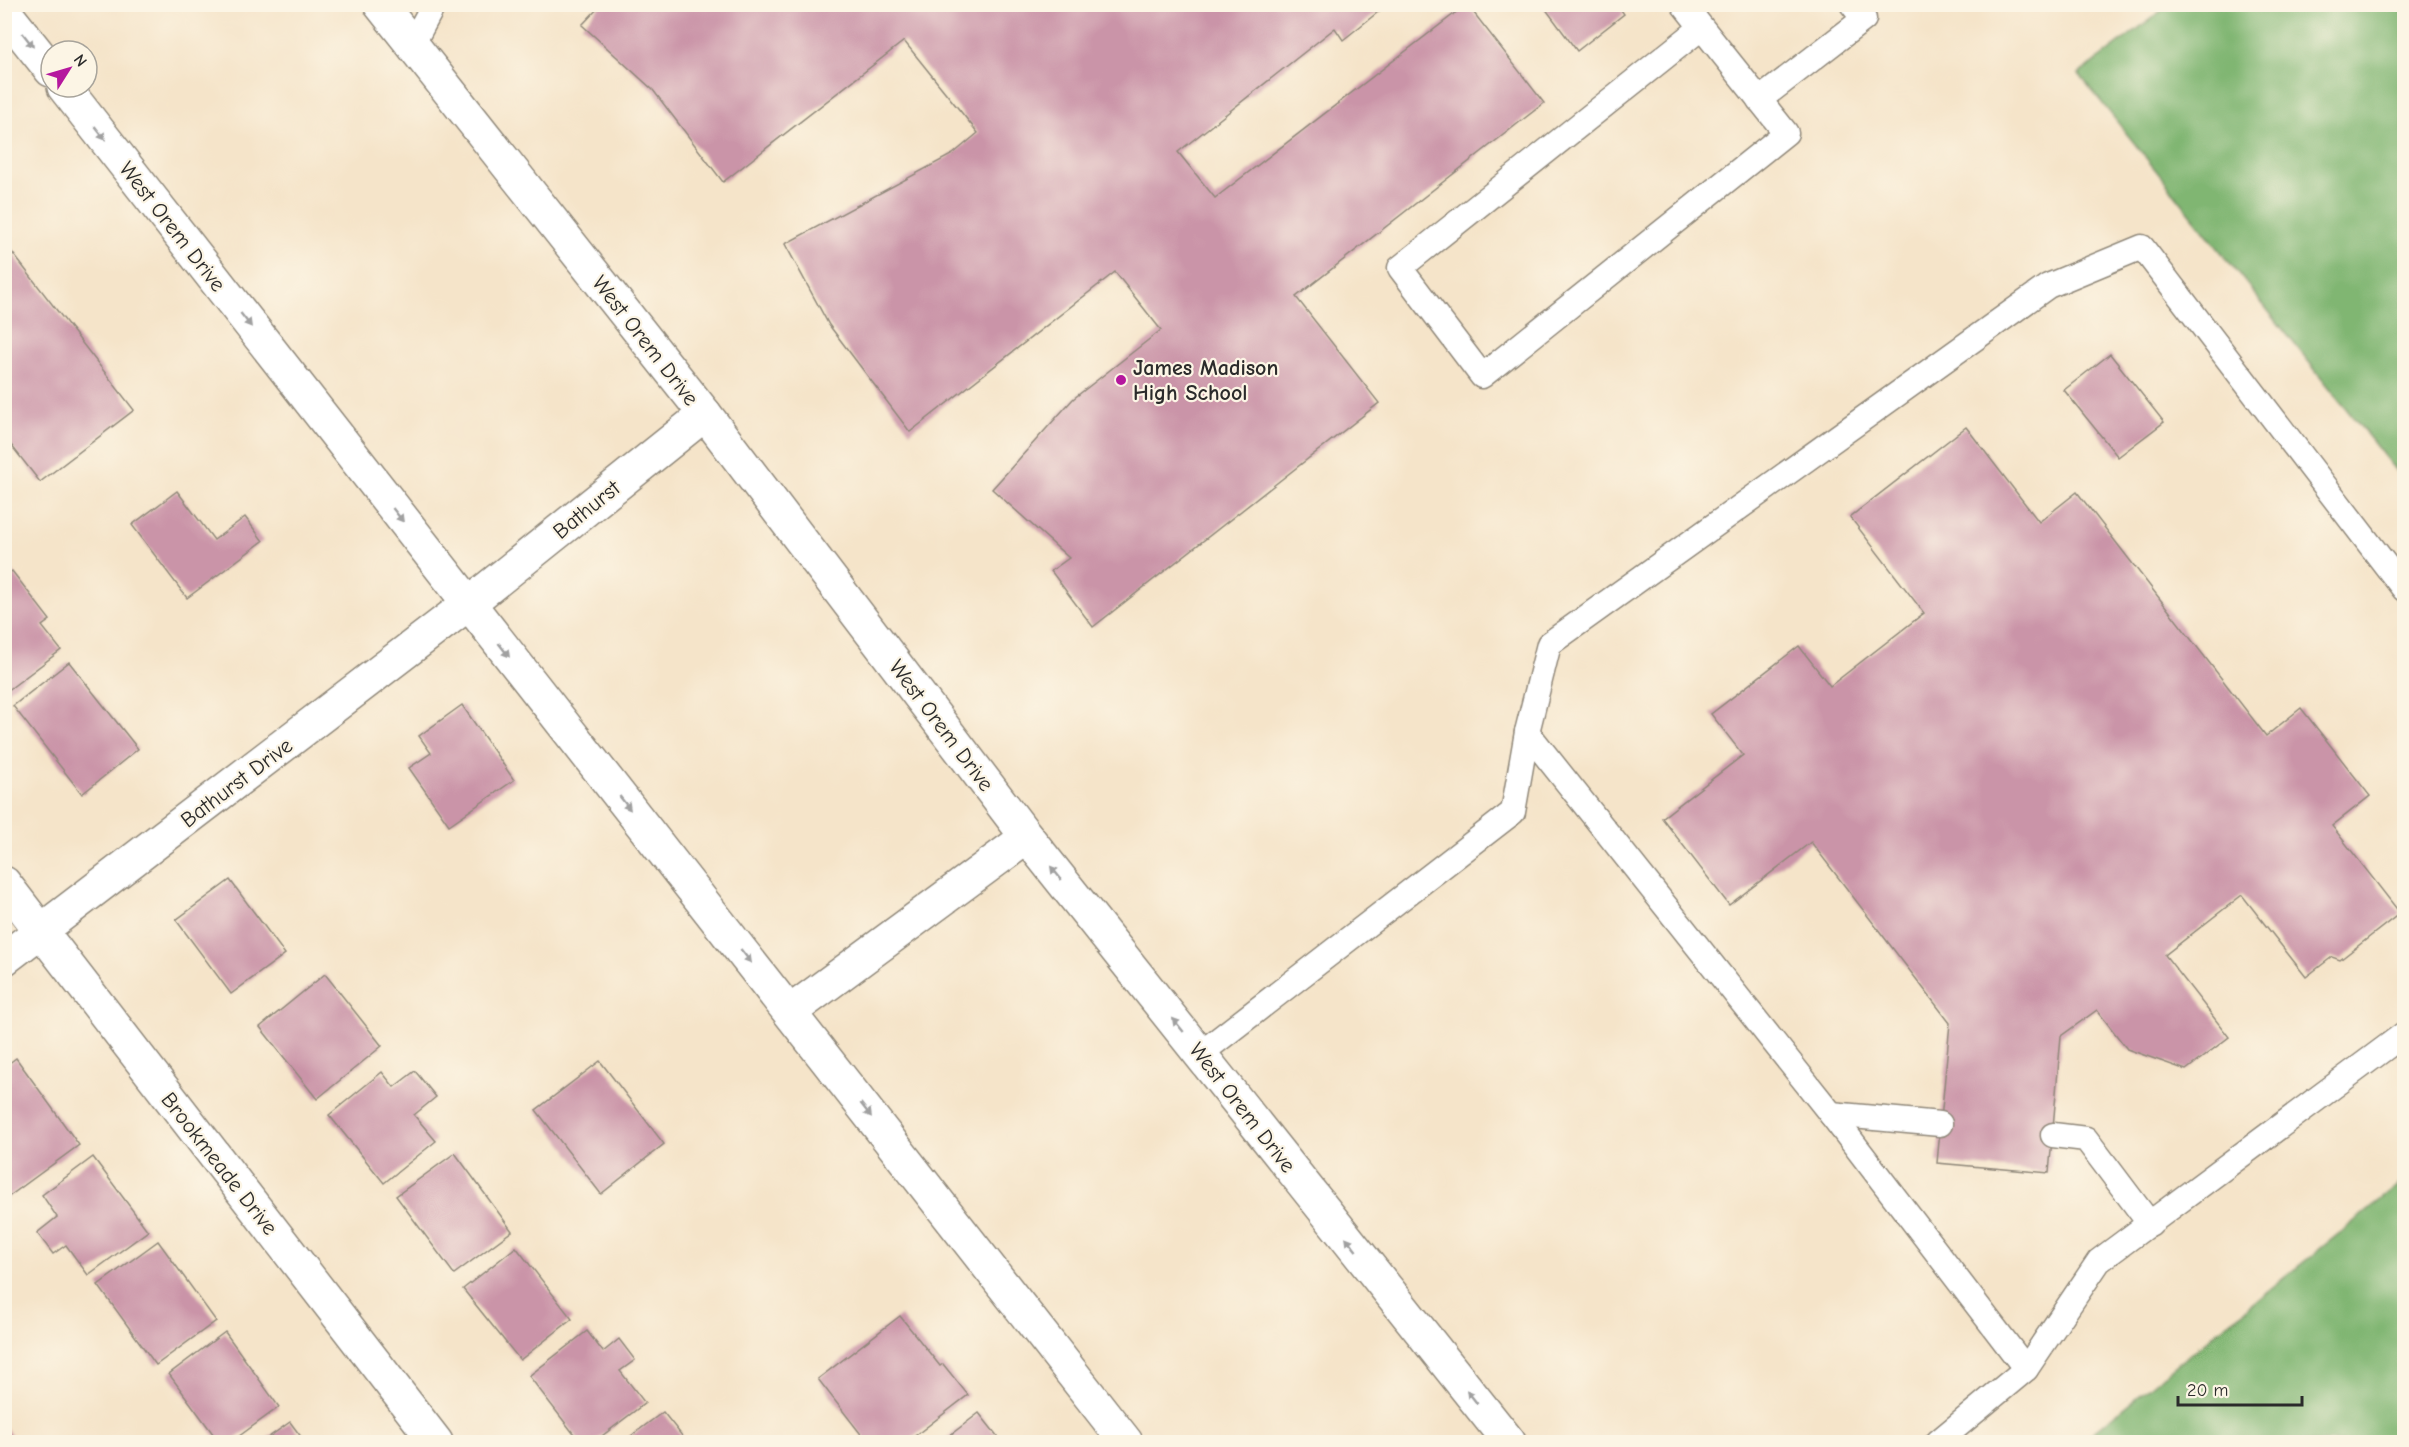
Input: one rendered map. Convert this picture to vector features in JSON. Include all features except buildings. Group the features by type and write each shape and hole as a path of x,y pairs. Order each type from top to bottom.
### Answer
{"main road":[{"name":"West Orem Drive","path":"380,4 705,414 1027,837 1509,1443"},
{"path":"4,10 39,55"},
{"name":"West Orem Drive","path":"73,99 1126,1443"},
{"name":"Bathurst","path":"468,604 705,414"},
{"name":"Bathurst Drive","path":"4,959 468,604"},
{"path":"790,1012 1027,837"},
{"name":"Brookmeade Drive","path":"4,883 436,1443"}],"lane":[{"path":"412,45 434,4"},
{"path":"1683,4 1786,133 1482,376 1400,268 1701,28"},
{"path":"1759,100 1864,19 1852,4"},
{"path":"1200,1053 1513,812 1527,732 1549,644 2048,286 2142,247 2404,589"},
{"path":"1527,732 1831,1114 2026,1369"},
{"path":"1938,1443 2026,1369 2099,1262 2404,1034"},
{"path":"1831,1114 1941,1124"},
{"path":"2053,1135 2086,1139 2150,1224"}],"green space":[{"path":"2169,5 2404,5 2404,481 2079,74"},
{"path":"2404,1181 2404,1442 2081,1442"}],"place":[{"name":"James Madison High School","path":"1121,380"}]}
